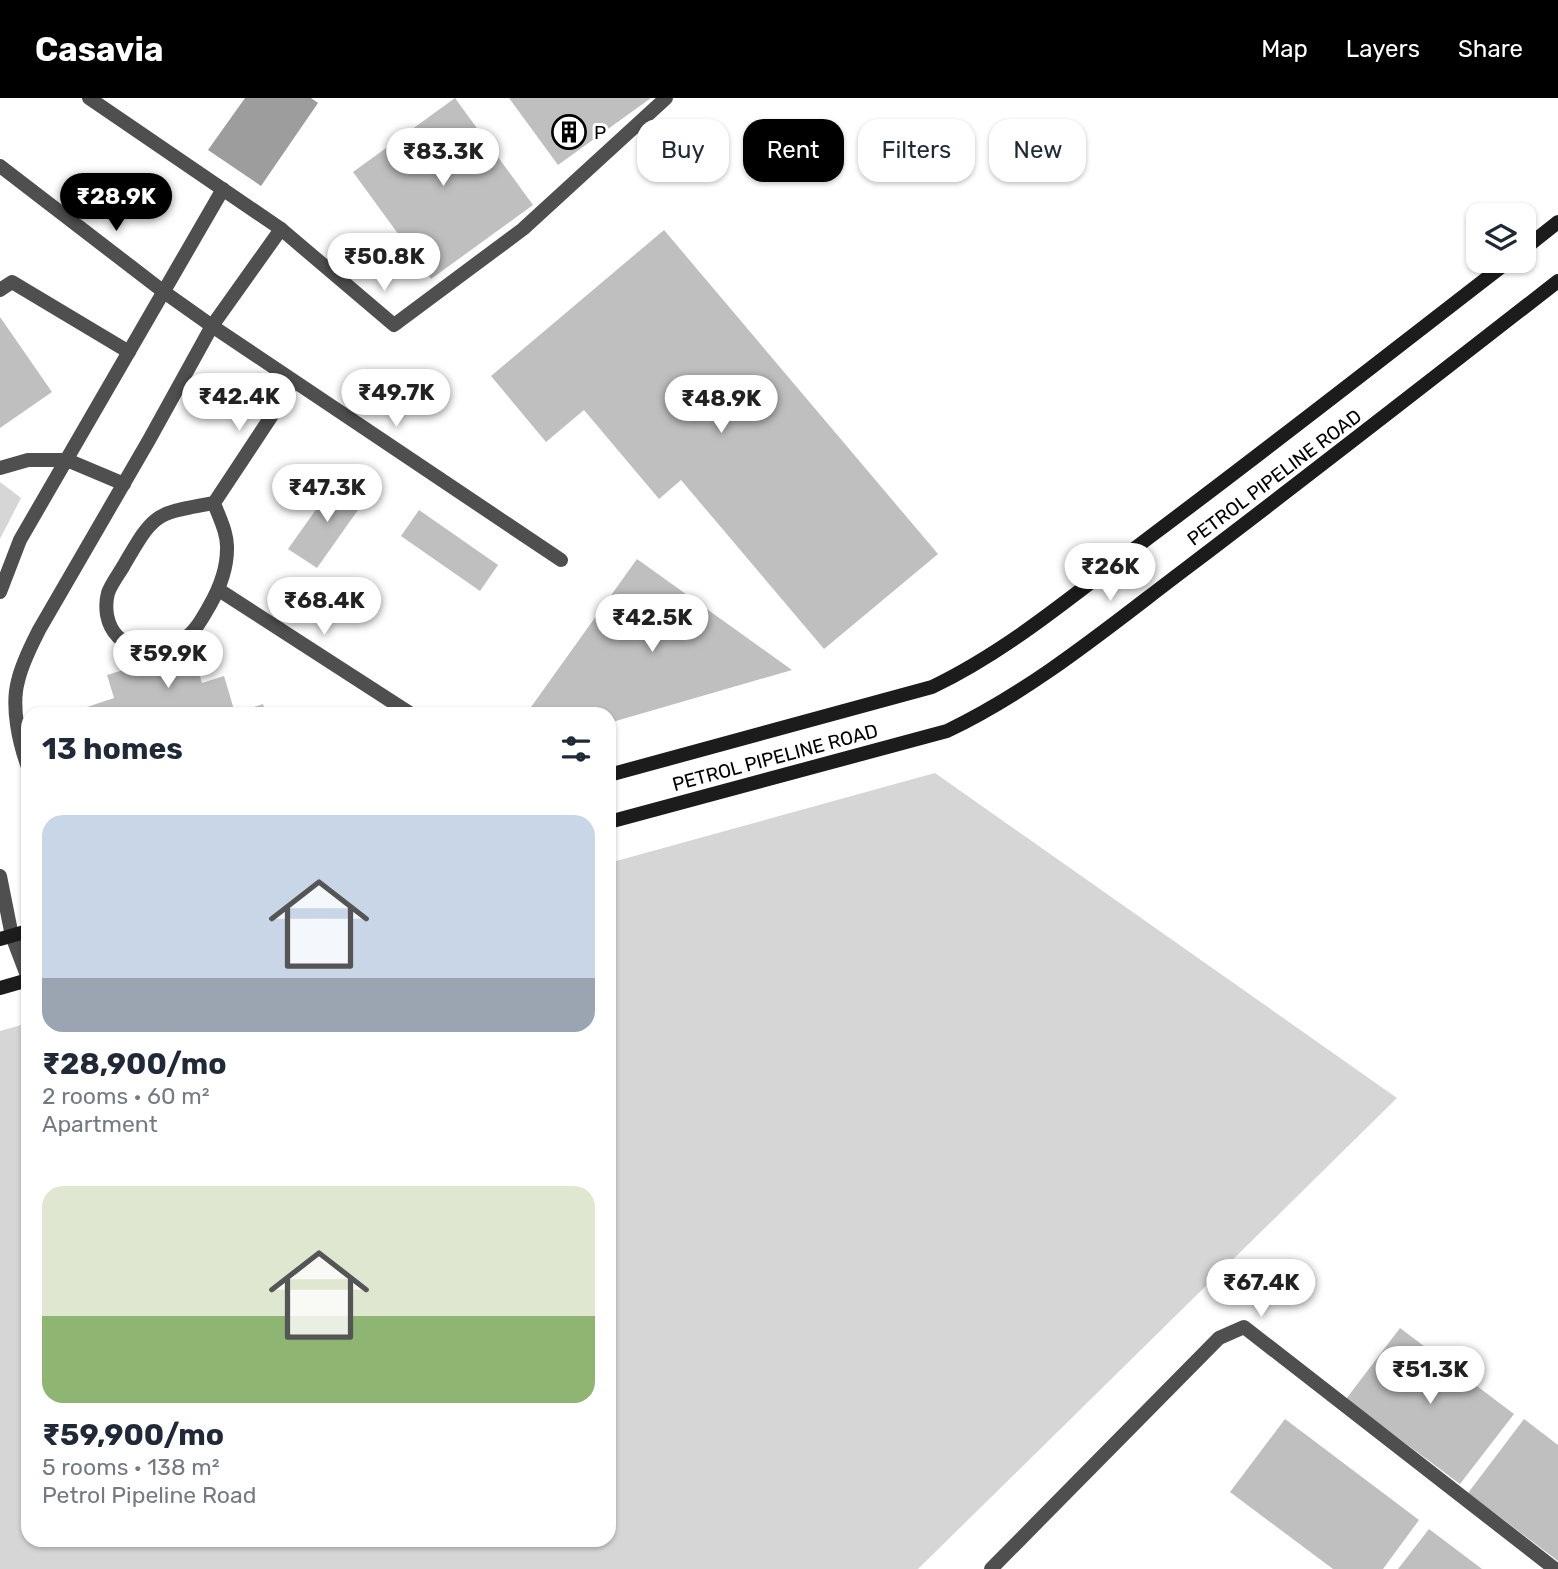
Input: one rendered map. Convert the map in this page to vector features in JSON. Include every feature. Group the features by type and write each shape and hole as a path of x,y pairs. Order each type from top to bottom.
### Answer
{"main road":[{"path":"1536,239 1558,222"},
{"name":"PETROL PIPELINE ROAD","path":"616,773 932,687 964,671 1045,616 1266,450 1494,273"},
{"name":"PETROL PIPELINE ROAD","path":"616,820 947,730 988,711 1072,654 1558,281"},
{"path":"0,988 21,981"}],"street":[{"path":"89,98 281,229 394,325 523,229 666,98"},
{"path":"0,166 212,326 561,559"},
{"path":"0,592 20,540 223,189"},
{"path":"21,738 16,705 17,682 39,630 212,326 281,229"},
{"path":"0,290 12,282 129,352"},
{"path":"214,503 228,548 219,590 198,626 185,638 166,647 147,649 128,645 115,634 109,623 106,608 108,593 145,528 161,515 214,503 293,382"},
{"path":"0,468 27,460 67,460 124,484"},
{"path":"219,590 400,707"},
{"path":"0,876 6,938 21,966"},
{"path":"991,1569 1219,1338 1244,1327 1555,1569"}],"shaded area":[{"path":"245,98 311,98 318,103 261,186 208,150"},
{"path":"0,482 21,498 0,539"},
{"path":"935,773 1397,1098 918,1569 0,1569 0,1031 21,1025 21,1547 616,1547 616,861"}],"building":[{"path":"455,98 533,205 431,279 353,172"},
{"name":"P","path":"509,98 651,98 558,165"},
{"path":"664,230 938,554 824,649 681,480 659,499 584,410 546,442 491,376"},
{"path":"0,317 52,392 0,428"},
{"path":"337,480 365,500 317,568 288,549"},
{"path":"419,510 498,565 480,591 401,536"},
{"path":"637,559 792,670 616,721 616,707 531,707"},
{"path":"192,649 202,683 224,676 233,707 87,707 114,698 107,675"},
{"path":"1400,1328 1514,1414 1460,1484 1346,1399"},
{"path":"1285,1419 1419,1520 1383,1569 1333,1569 1230,1492"},
{"path":"1524,1419 1558,1445 1558,1561 1468,1493"},
{"path":"1429,1529 1482,1569 1398,1569"}],"place":[{"name":"P","path":"569,132"}]}
